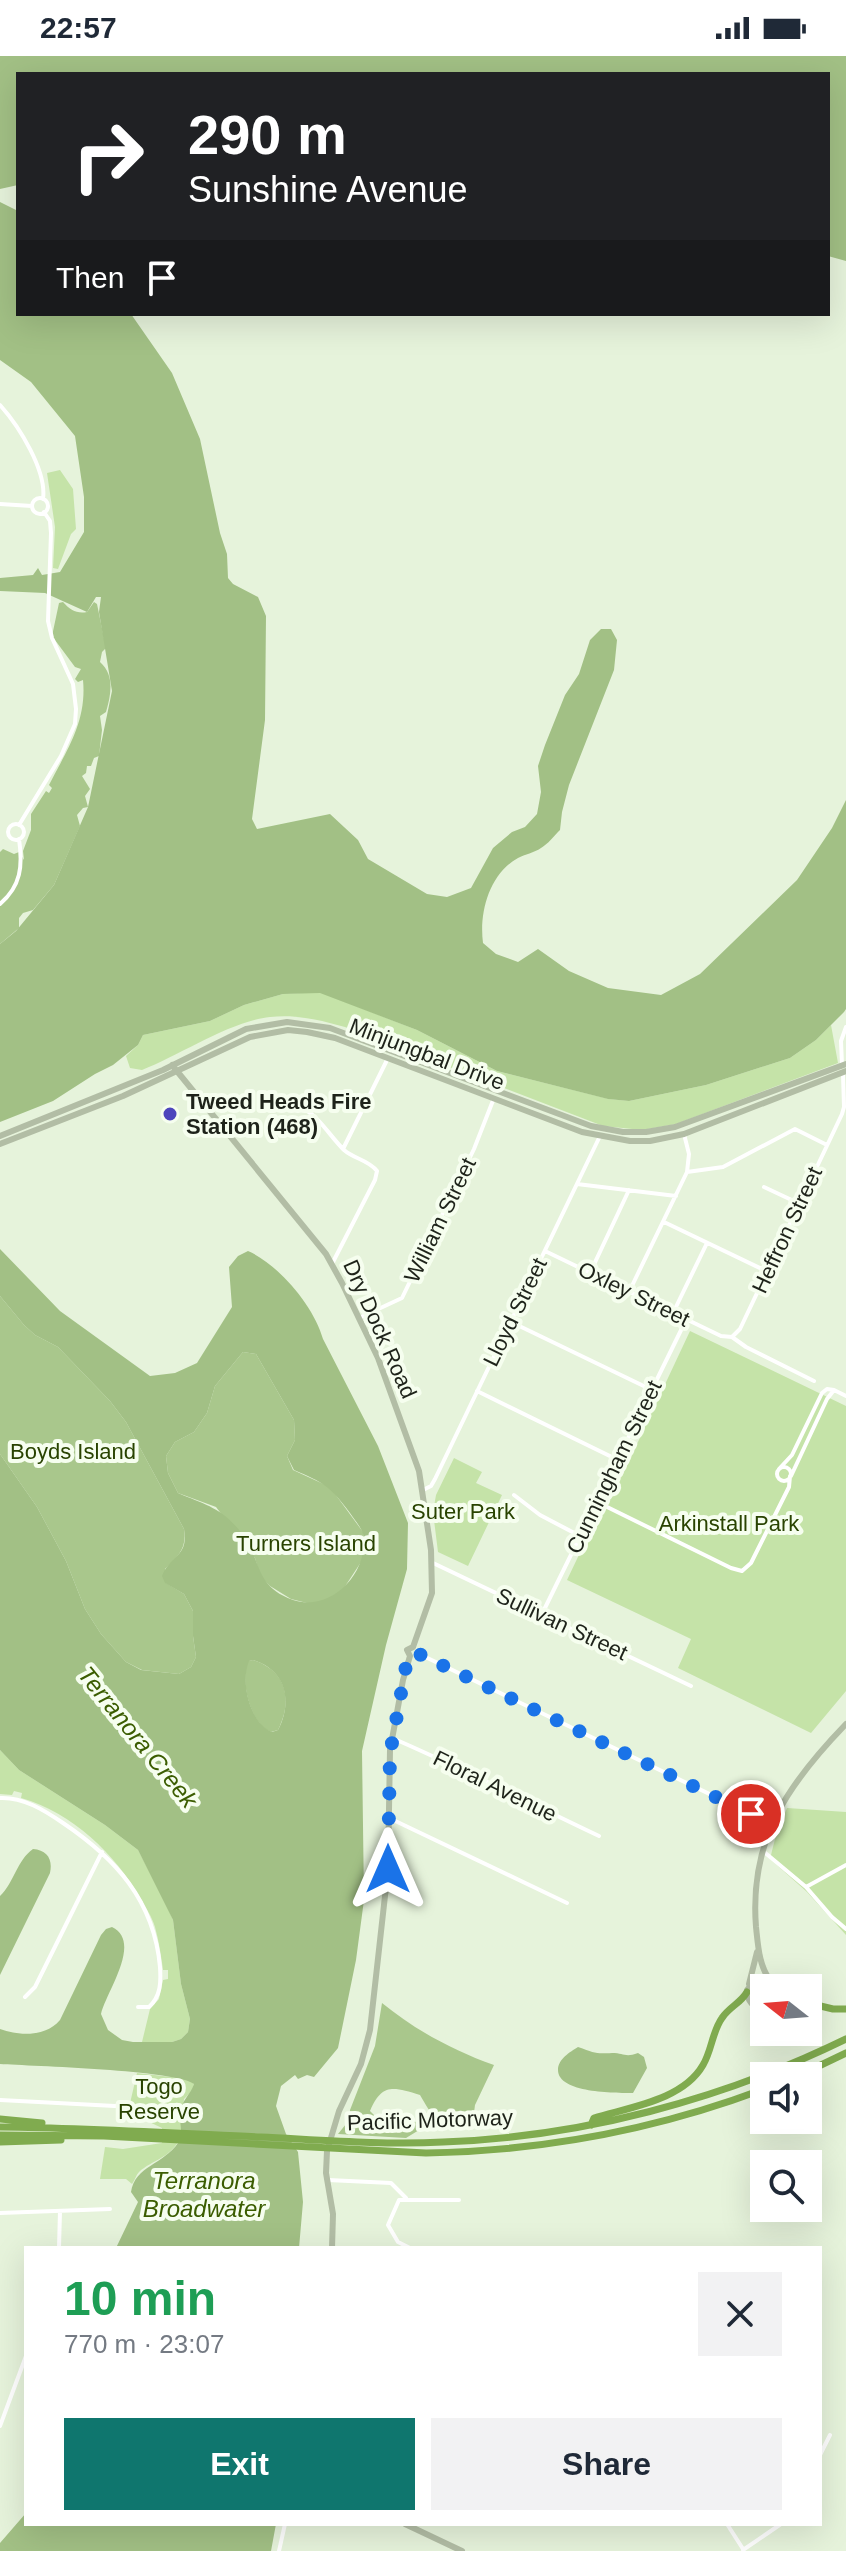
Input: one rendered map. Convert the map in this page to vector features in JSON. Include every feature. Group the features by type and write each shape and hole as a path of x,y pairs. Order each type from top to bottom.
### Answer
{"highway":[{"path":"591,2125 594,2118 667,2095 694,2078 709,2054 720,2020 742,2000 748,1990"},
{"path":"822,2005 846,2009"},
{"name":"Pacific Motorway","path":"352,2146 469,2141 591,2125 643,2114 711,2095 788,2066 846,2039"},
{"path":"822,2064 846,2053"},
{"name":"Pacific Motorway","path":"0,2127 77,2128 451,2153 553,2144 671,2119 750,2094"},
{"path":"0,2119 77,2128"},
{"name":"Pacific Motorway","path":"0,2135 163,2136"},
{"path":"0,2142 163,2136"}],"main road":[{"name":"Minjungbal Drive","path":"0,1144 123,1096 234,1034 278,1022 330,1028 600,1133 646,1132 675,1127 844,1068"},
{"name":"Minjungbal Drive","path":"0,1136 243,1040 288,1030 335,1038 494,1098 630,1141 650,1141 684,1134 844,1068"},
{"name":"Dry Dock Road","path":"174,1069 332,1264 382,1369 423,1490 432,1563 432,1596 413,1652 392,1738 387,1890 370,2030 361,2064 328,2143 332,2246"},
{"path":"767,1974 758,1944 756,1902 763,1851 793,1784 846,1724"},
{"path":"750,2002 748,1990 758,1944"},
{"path":"409,2526 458,2550"}],"street":[{"path":"0,405 26,443 43,482 43,499 47,505 44,512 51,526 48,621 52,638 73,684 76,709 75,724 61,756 19,825 11,827 10,836"},
{"path":"32,506 36,500 43,499"},
{"path":"0,504 32,506"},
{"path":"32,506 37,514 44,512"},
{"path":"0,904 10,895 20,876 22,858 19,839 23,831 19,825"},
{"path":"10,836 19,839"},
{"path":"0,840 10,836"},
{"name":"Heffron Street","path":"732,1337 740,1329 844,1107 841,1041 846,1027"},
{"path":"343,1149 388,1058"},
{"name":"William Street","path":"359,1318 402,1298 474,1149 494,1098"},
{"path":"303,1108 343,1149 373,1165 377,1175 332,1264"},
{"path":"687,1172 723,1167 795,1129 827,1145"},
{"name":"Lloyd Street","path":"423,1490 431,1486 435,1479 600,1133"},
{"path":"629,1292 687,1172 689,1154 684,1134"},
{"path":"577,1184 676,1196"},
{"path":"764,1187 799,1204"},
{"path":"590,1273 629,1190"},
{"path":"664,1222 767,1272"},
{"path":"673,1313 707,1243"},
{"name":"Oxley Street","path":"545,1251 724,1338 732,1337"},
{"name":"Cunningham Street","path":"542,1614 686,1320"},
{"path":"511,1322 652,1390"},
{"path":"732,1337 814,1381"},
{"path":"778,1479 784,1482 790,1476 834,1390"},
{"path":"782,1498 783,1489 776,1474 792,1455 822,1393 834,1390 846,1396"},
{"path":"477,1391 618,1460"},
{"path":"597,1502 740,1571 751,1563 789,1487 787,1468 779,1469"},
{"path":"514,1495 540,1515 580,1536"},
{"name":"Sullivan Street","path":"432,1563 691,1686"},
{"path":"413,1652 751,1814"},
{"name":"Floral Avenue","path":"392,1738 599,1836"},
{"path":"0,1798 18,1799 43,1810 102,1852 115,1864 134,1891 149,1919 160,1972 158,1994 149,2007 138,2007"},
{"path":"389,1818 567,1903"},
{"path":"763,1851 806,1887 846,1929"},
{"path":"25,1997 35,1987 102,1852"},
{"path":"806,1887 846,1865"},
{"path":"0,2100 125,2104"},
{"path":"328,2180 391,2183 406,2198"},
{"path":"406,2246 390,2233 388,2225 399,2200 459,2200"},
{"path":"0,2213 110,2209"},
{"path":"59,2246 60,2211"},
{"path":"0,2426 24,2361"},
{"path":"822,2451 830,2435"},
{"path":"279,2551 285,2526"},
{"path":"728,2526 744,2550 778,2526"}],"green space":[{"path":"60,470 73,489 76,529 71,534 58,569 53,568 55,527 47,473"},
{"path":"63,602 80,612 87,612 94,602 97,604 106,648 100,662 108,673 110,686 106,712 100,716 99,756 94,758 91,766 87,766 82,776 90,789 85,796 88,807 77,815 80,826 54,885 33,910 23,913 19,918 19,928 0,944 0,852 3,849 14,854 19,852 24,860 23,851 31,830 31,814 46,791 49,793 52,788 49,785 69,747 82,709 83,680 78,682 75,679 81,669 75,667 52,636 59,603"},
{"path":"320,992 417,1030 497,1071 609,1099 629,1101 706,1085 790,1058 831,1025 838,1063 676,1124 642,1130 603,1126 345,1027 299,1017 255,1020 142,1070 130,1068 126,1056 138,1045 143,1035 210,1021 244,1005 283,994"},
{"name":"Boyds Island","path":"0,1296 24,1325 35,1335 58,1347 110,1401 126,1422 184,1529 183,1547 165,1569 166,1583 184,1594 193,1611 196,1657 191,1667 179,1674 142,1670 126,1662 101,1634 85,1609 66,1561 37,1507 0,1454"},
{"name":"Arkinstall Park","path":"690,1331 846,1406 846,1691 811,1733 678,1668 691,1639 567,1580 617,1475 622,1476"},
{"name":"Turners Island","path":"243,1352 256,1354 294,1420 295,1440 287,1456 293,1470 330,1487 363,1532 363,1559 344,1588 331,1599 311,1604 291,1599 270,1586 260,1576 255,1558 216,1507 178,1493 168,1473 166,1456 175,1442 194,1432 207,1413 215,1386"},
{"name":"Suter Park","path":"454,1458 482,1472 476,1483 502,1495 468,1566 438,1552 433,1512 436,1495"},
{"path":"253,1660 273,1671 284,1688 285,1708 278,1730 271,1732 264,1727 252,1711 245,1680 248,1661"},
{"path":"0,1750 19,1770 138,1850 173,1920 181,1984 190,2019 188,2032 181,2039 142,2042 150,2009 159,1999 163,1980 168,1979 168,1970 163,1970 151,1916 131,1882 105,1851 75,1825 21,1798 22,1793 0,1794"},
{"path":"787,1808 846,1812 846,1935 807,1892 770,1859"},
{"path":"382,2003 435,2039 494,2065 475,2105 473,2120 439,2121 420,2095 395,2089 379,2096 370,2111 378,2119 429,2124 406,2138 338,2134 350,2119 350,2110 375,2046"},
{"name":"Togo Reserve","path":"137,2073 189,2079 194,2084 184,2099 180,2138 166,2154 139,2172 132,2184 126,2179 100,2179 105,2147 123,2149 162,2143 162,2128 128,2112"}],"water":[{"path":"0,56 846,56 846,261 830,257 830,72 16,72 16,185 0,189"},
{"path":"0,202 16,210 16,316 132,316 172,373 200,439 227,554 228,578 258,597 266,616 265,720 252,819 257,829 330,814 358,840 368,859 427,894 447,897 471,888 493,848 512,832 525,827 537,814 541,792 538,766 565,695 579,674 590,640 601,629 611,629 617,640 614,670 569,785 560,830 544,846 508,865 493,884 485,907 483,943 496,954 518,962 538,949 569,971 608,988 661,995 700,974 797,880 832,828 846,800 844,1012 816,1040 790,1058 706,1085 629,1101 608,1099 497,1071 417,1030 320,993 283,994 244,1005 210,1021 143,1035 138,1045 113,1065 53,1101 0,1122 0,944 16,931 54,885 88,807 112,691 99,612 101,597 96,597 87,612 45,593 0,591 0,578 33,575 38,568 42,575 60,572 84,532 84,497 75,436 31,382 0,360"},
{"path":"0,1249 60,1311 150,1376 175,1373 197,1363 232,1307 229,1267 238,1256 248,1251 283,1276 312,1313 378,1446 408,1523 407,1569 362,1751 364,1900 356,1960 338,2048 314,2077 307,2075 298,2079 295,2075 281,2086 276,2106 286,2134 298,2152 303,2202 299,2246 117,2246 138,2202 131,2192 134,2183 138,2176 178,2143 181,2108 194,2084 182,2079 133,2072 0,2064 0,2029 32,2034 54,2026 60,2020 101,1935 112,1927 121,1934 124,1944 120,1968 101,2014 108,2030 122,2040 172,2042 188,2032 190,2019 181,1984 173,1920 138,1850 19,1770 0,1750 0,1454 37,1507 66,1561 85,1609 101,1634 126,1662 141,1670 179,1674 191,1667 196,1657 193,1611 184,1594 165,1583 162,1576 184,1545 184,1529 126,1422 110,1401 58,1347 35,1335 0,1296","holes":["243,1352 256,1354 294,1420 295,1440 287,1456 294,1470 332,1491 363,1534 364,1548 354,1575 334,1595 321,1601 293,1600 271,1588 236,1526 214,1508 178,1493 168,1473 166,1456 175,1442 194,1432 207,1413 215,1386","249,1661 273,1671 284,1688 283,1719 278,1730 272,1732 258,1720 247,1690"]},
{"path":"33,1849 48,1856 50,1873 0,1975 0,1896 23,1859"},
{"path":"578,2047 598,2053 638,2053 644,2057 647,2068 633,2093 601,2092 577,2087 560,2078 558,2070 562,2059"},
{"path":"24,2515 24,2526 276,2526 271,2551 0,2551 0,2543"}],"place":[{"name":"Tweed Heads Fire Station (468)","path":"170,1114"}],"route":[{"path":"388,1869 390,1750 406,1666 410,1656 417,1653 751,1814"}],"water label":[{"name":"Terranora Creek","path":"138,1737"},
{"name":"Terranora Broadwater","path":"204,2194"}]}
